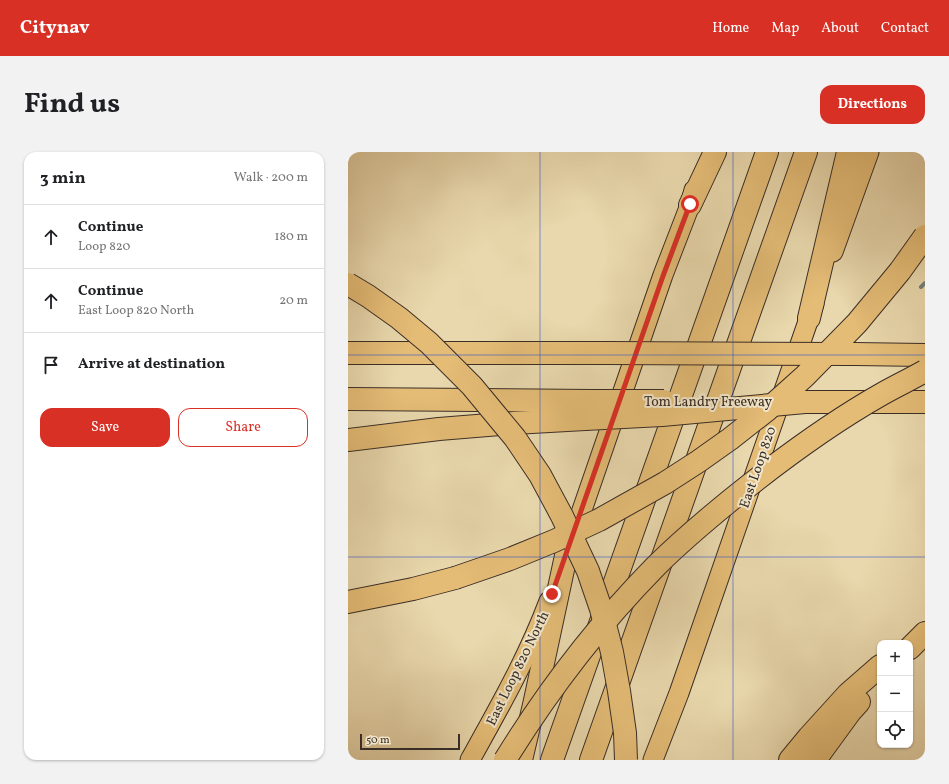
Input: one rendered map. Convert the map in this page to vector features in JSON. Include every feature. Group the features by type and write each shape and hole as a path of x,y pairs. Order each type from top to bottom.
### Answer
{"highway":[{"path":"690,204 715,152"},
{"path":"552,760 767,152"},
{"path":"591,760 806,152"},
{"path":"808,318 848,152"},
{"path":"348,602 413,589 455,578 510,559 599,520 665,483 730,439 767,410 805,376 857,323 900,271 925,236"},
{"path":"348,284 399,318 429,343 472,386 515,438 540,475 562,516 588,571 600,609 612,652 619,691 625,733 626,760"},
{"path":"348,353 925,355"},
{"path":"505,760 577,657 615,610 655,567 695,529 763,474 831,425 882,394 925,371"},
{"name":"Tom Landry Freeway","path":"348,400 588,410 805,402 925,402"},
{"path":"348,440 514,423 588,410"},
{"path":"521,760 568,551"},
{"path":"913,640 925,632"},
{"path":"913,645 925,632"},
{"path":"790,760 848,694 877,669"},
{"path":"815,760 850,712 877,683"}],"main road":[{"name":"East Loop 820 North","path":"470,760 496,715 522,665 543,618 568,551 663,276 690,204 705,152"},
{"name":"East Loop 820","path":"654,760 679,693 808,318 869,152"}],"waterway":[{"path":"921,287 925,283"}],"route":[{"path":"552,594 663,276 690,204"}]}
